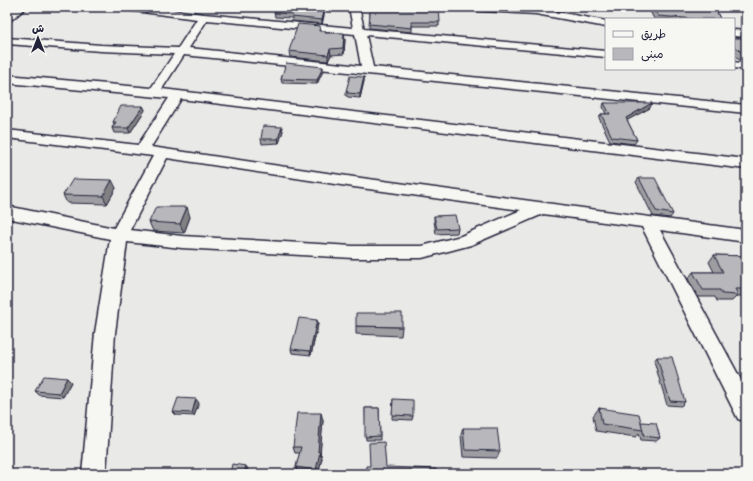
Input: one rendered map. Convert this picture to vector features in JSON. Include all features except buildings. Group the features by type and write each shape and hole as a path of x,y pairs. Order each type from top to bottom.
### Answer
{"street":[{"path":"7,18 22,7"},
{"path":"126,7 204,17 605,54"},
{"path":"354,7 368,70"},
{"path":"464,7 536,11 605,24"},
{"path":"154,92 204,17"},
{"path":"735,33 746,34"},
{"path":"7,41 101,48 181,51 746,109"},
{"path":"735,65 746,67"},
{"path":"7,79 154,92 746,164"},
{"path":"142,150 178,95"},
{"path":"7,134 142,150 746,236"},
{"path":"94,474 105,333 119,236 162,153"},
{"path":"7,212 119,236 182,242 352,252 422,252 465,241 542,208"},
{"path":"647,222 746,411"}]}
